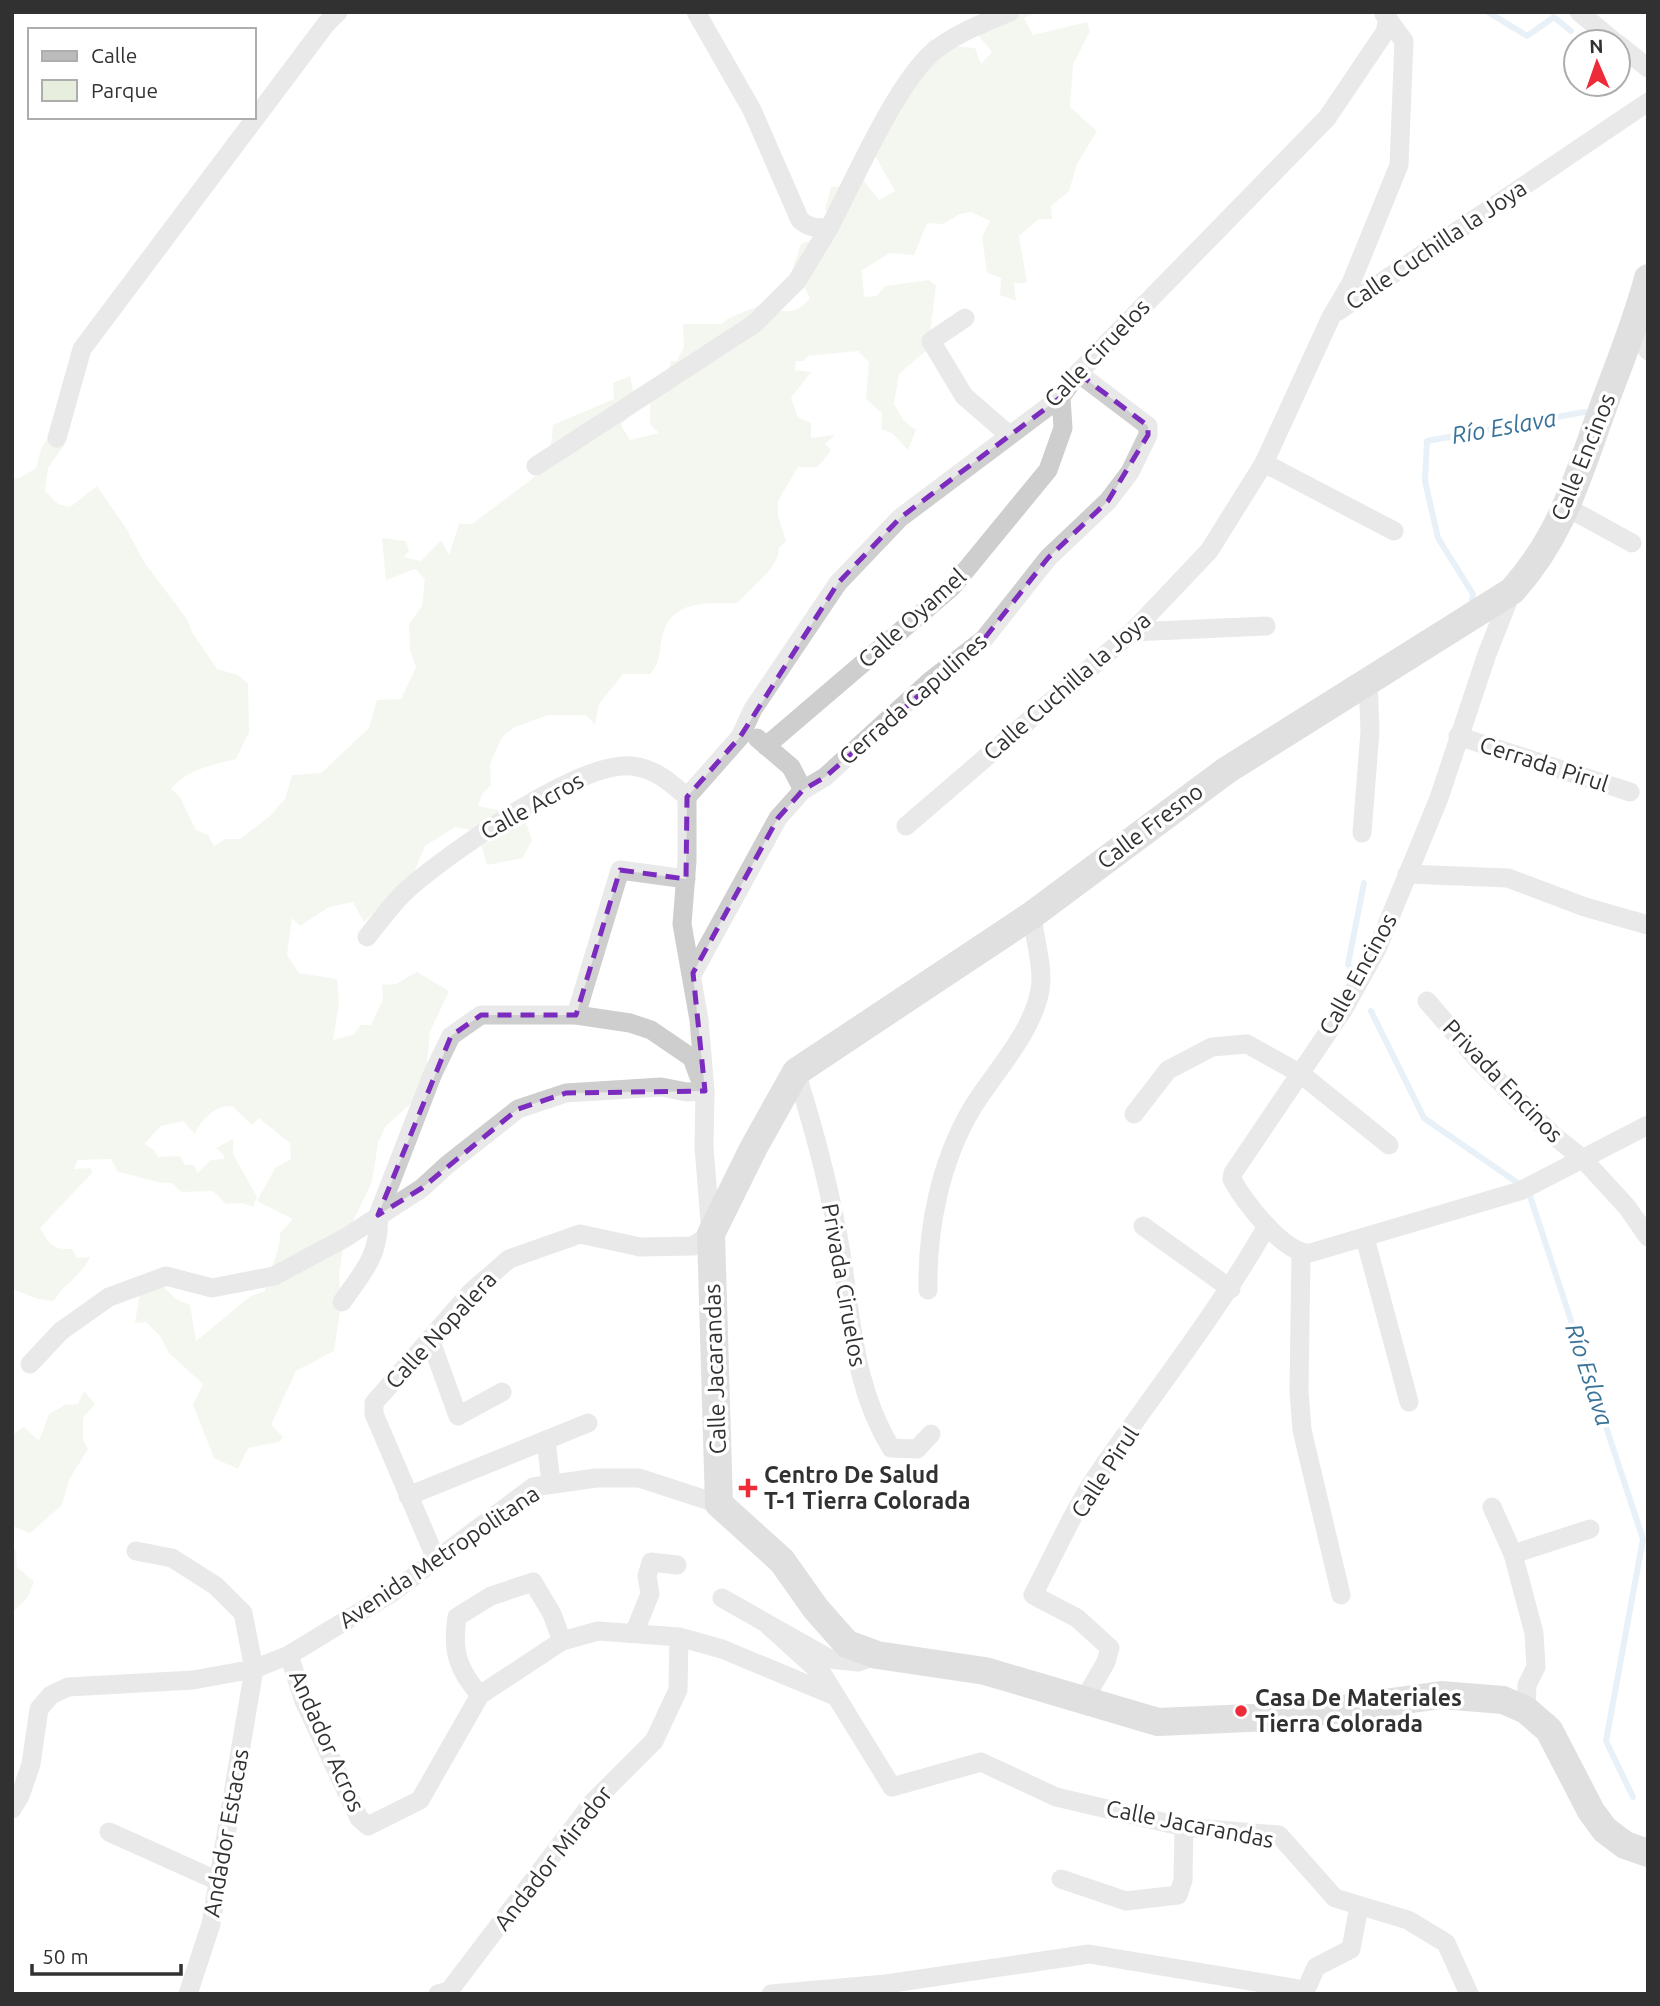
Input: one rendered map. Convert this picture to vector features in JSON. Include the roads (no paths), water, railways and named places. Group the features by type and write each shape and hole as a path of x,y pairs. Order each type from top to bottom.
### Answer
{"street":[{"path":"256,117 338,12"},
{"path":"696,12 752,110 800,219 807,227 829,228"},
{"path":"536,466 754,324 797,281 829,228 905,86 933,52 966,30 1010,12"},
{"path":"1579,12 1599,28"},
{"name":"Calle Ciruelos","path":"1331,317 1351,283 1399,166 1404,41 1385,15"},
{"name":"Calle Ciruelos","path":"740,737 753,709 838,583 900,518 1061,397 1078,373 1326,118 1385,32 1385,15"},
{"path":"1632,55 1648,68"},
{"name":"Calle Cuchilla la Joya","path":"906,827 1132,632 1209,551 1264,463 1331,317 1648,102"},
{"path":"57,438 82,349 255,119"},
{"name":"Calle Encinos","path":"1301,1254 1267,1226 1236,1186 1233,1173 1345,1007 1377,949 1439,798 1458,736 1512,591 1532,569 1568,508 1642,339 1648,278"},
{"path":"965,318 931,341 964,396 1009,435"},
{"name":"Cerrada Capulines","path":"693,973 778,818 803,790 825,776 930,681 984,639 1048,558 1108,501 1130,472 1148,435 1149,426 1078,373"},
{"name":"Calle Oyamel","path":"766,746 952,587 1048,470 1063,428 1061,397"},
{"path":"1264,463 1394,531"},
{"path":"1568,508 1632,543"},
{"name":"Calle Fresno","path":"796,1072 1032,915 1178,804 1368,680 1463,625 1512,591"},
{"path":"1132,632 1266,626"},
{"path":"1362,833 1370,731 1368,680"},
{"path":"687,797 740,737 753,736 791,766 803,790"},
{"name":"Cerrada Pirul","path":"1458,736 1630,792"},
{"name":"Calle Acros","path":"367,937 409,888 458,848 568,781 599,771 631,766 662,774 687,797"},
{"name":"Calle Jacarandas","path":"687,797 682,924 693,973 705,1091 704,1147 711,1234 719,1504"},
{"path":"576,1014 620,870 685,879"},
{"path":"1407,874 1508,877 1585,907 1648,925"},
{"path":"928,1290 934,1211 956,1144 970,1112 1030,1019 1041,988 1032,915"},
{"name":"Privada Encinos","path":"1427,1001 1476,1058 1554,1136 1582,1158 1627,1206 1648,1237"},
{"path":"30,1364 61,1331 109,1297 166,1276 212,1288 274,1276 345,1238 378,1215 422,1188 518,1109 566,1093 661,1087 687,1092 705,1091 692,1058 651,1030 576,1014 481,1015 451,1036 432,1073 378,1215 380,1233 374,1255 342,1302"},
{"path":"1134,1114 1168,1070 1212,1047 1247,1044 1301,1074 1389,1145"},
{"name":"Calle Jacarandas","path":"711,1234 754,1147 796,1072"},
{"name":"Privada Ciruelos","path":"796,1072 842,1257 862,1385 875,1422 891,1448 917,1449 931,1434"},
{"path":"1341,1595 1302,1430 1299,1391 1301,1254 1365,1238 1526,1187 1648,1125"},
{"path":"1143,1226 1231,1289"},
{"name":"Calle Pirul","path":"1084,1700 1106,1662 1110,1648 1077,1618 1033,1595 1100,1471 1231,1289 1267,1226"},
{"name":"Calle Nopalera","path":"436,1559 408,1496 400,1469 374,1414 374,1403 471,1292 509,1259 580,1234 640,1247 693,1246 711,1234"},
{"path":"1365,1238 1409,1402"},
{"path":"430,1339 458,1416 502,1392"},
{"path":"408,1496 588,1423"},
{"path":"546,1440 551,1483"},
{"name":"Avenida Metropolitana","path":"12,1809 20,1796 31,1763 39,1709 51,1695 68,1687 158,1684 254,1669 289,1655 393,1592 533,1487 551,1483 639,1478 719,1504 782,1561 816,1609 847,1644 877,1655 985,1671 1158,1722 1292,1716 1372,1702 1441,1695 1503,1700 1526,1710 1549,1730 1591,1811 1605,1830 1625,1845 1648,1853"},
{"path":"1492,1507 1513,1554 1531,1613 1537,1660 1525,1690 1526,1710"},
{"path":"1513,1554 1590,1529"},
{"path":"136,1551 172,1558 216,1586 243,1613 254,1669"},
{"path":"634,1633 650,1594 647,1576 651,1562 677,1565"},
{"path":"562,1641 552,1614 533,1581 491,1596 457,1617 453,1645 468,1681 480,1695 562,1641 598,1631 679,1637 722,1649 835,1696"},
{"path":"722,1598 830,1659 858,1662 877,1655"},
{"name":"Calle Jacarandas","path":"768,1625 823,1675 892,1787 981,1762 1056,1797 1184,1827 1279,1835 1335,1898 1408,1920 1446,1943 1469,1994"},
{"name":"Andador Mirador","path":"438,1994 449,1991 592,1802 654,1741 678,1690 679,1637"},
{"name":"Andador Acros","path":"289,1655 304,1701 359,1818 368,1826 420,1800 480,1695"},
{"name":"Andador Estacas","path":"188,1994 211,1924 254,1669"},
{"path":"1061,1879 1126,1901 1178,1895 1183,1880 1184,1827"},
{"path":"109,1832 218,1881"},
{"path":"771,1994 886,1984 1089,1954 1304,1992 1316,1967 1351,1949 1359,1906"}],"waterway":[{"name":"Río Eslava","path":"1488,12 1527,36 1554,17 1567,28"},
{"name":"Río Eslava","path":"1472,600 1473,594 1438,538 1425,481 1427,441 1584,412"},
{"name":"Río Eslava","path":"1355,977 1348,964 1364,883"},
{"name":"Río Eslava","path":"1371,1011 1424,1118 1528,1190 1643,1539 1606,1741 1633,1797"}],"place":[{"name":"Centro De Salud T-1 Tierra Colorada","path":"748,1488"},
{"name":"Casa De Materiales Tierra Colorada","path":"1241,1711"}]}
